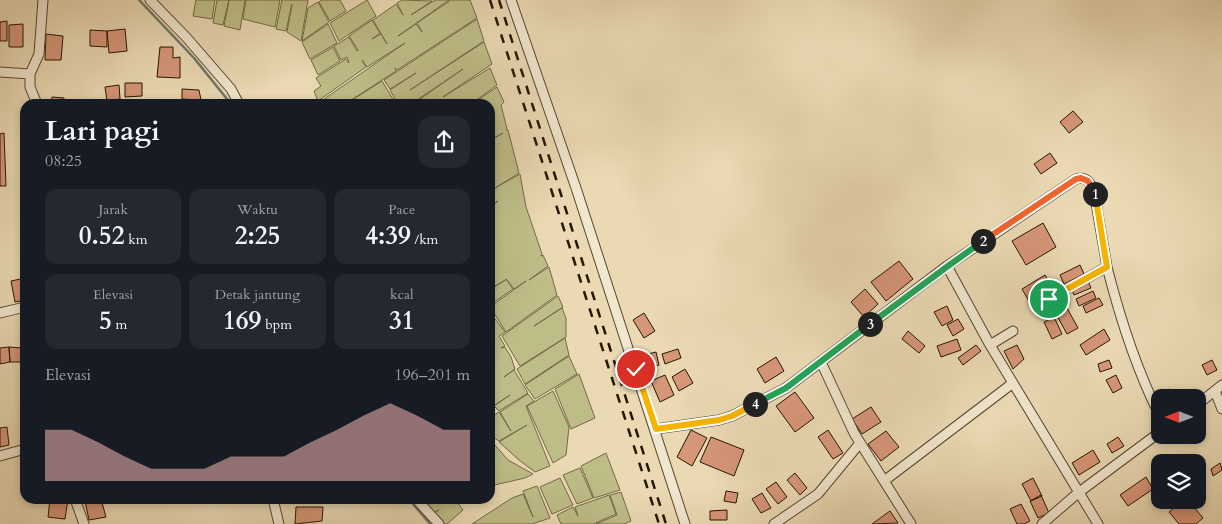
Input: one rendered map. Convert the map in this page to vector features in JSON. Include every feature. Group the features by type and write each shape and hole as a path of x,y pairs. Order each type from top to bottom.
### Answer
{"street":[{"path":"35,99 30,88 30,74 39,54 43,0"},
{"path":"150,0 186,37 231,89 236,99"},
{"path":"511,0 579,197 656,429 685,524"},
{"path":"0,72 30,74"},
{"path":"656,429 719,420 732,416 786,388 948,266 1050,195 1081,178 1088,181 1094,191 1107,267 1137,364 1151,398"},
{"path":"948,266 1012,383 1098,524"},
{"path":"1049,299 1107,267"},
{"path":"0,313 20,308"},
{"path":"990,345 1013,331"},
{"path":"821,362 854,433 910,524"},
{"path":"884,481 1012,383"},
{"path":"1206,398 1218,388 1222,409"},
{"path":"1042,524 1078,493 1151,439"},
{"path":"774,524 818,494 860,443"},
{"path":"0,456 20,450"},
{"path":"77,504 84,524"},
{"path":"274,504 279,524"},
{"path":"421,504 440,524"}],"shaded area":[{"path":"196,0 215,0 212,19 193,16"},
{"path":"217,0 229,0 223,25 213,23"},
{"path":"229,0 245,0 240,30 224,26"},
{"path":"246,0 280,0 275,27 243,19"},
{"path":"282,0 308,0 301,41 287,32 292,4 286,31 276,29"},
{"path":"321,0 340,0 346,11 330,21 319,2"},
{"path":"367,0 376,16 339,41 330,23"},
{"path":"402,0 432,1 411,15 435,0 449,0 398,36 416,24 422,32 417,23 451,0 470,0 477,18 397,70 395,68 396,71 353,99 324,99 405,43 367,67 362,60 366,67 321,99 317,99 314,91 321,86 316,78 346,59 349,63 347,57 341,60 334,46 349,37 357,51 349,36 372,20 380,33 372,39 381,34 387,44 373,20 396,4 403,15 397,3"},
{"path":"318,2 329,22 302,41 308,8"},
{"path":"477,19 484,41 410,90 484,42 492,64 443,97 490,68 497,85 478,99 420,99 463,69 418,99 395,99 390,90 416,73 390,89 384,80"},
{"path":"328,24 337,43 310,59 302,42"},
{"path":"333,47 340,61 318,75 311,60"},
{"path":"382,81 393,99 354,99"},
{"path":"497,87 504,102 501,105 506,130 508,130 519,173 495,188 495,138 503,133 495,137 495,99 479,99"},
{"path":"520,174 526,207 542,254 541,256 543,255 548,266 529,280 549,267 557,295 506,332 495,315 495,303 526,281 514,289 507,280 513,289 495,302 495,287 507,279 495,286 495,203 498,201 495,203 495,188"},
{"path":"558,296 563,307 534,326 562,308 566,318 566,337 520,366 502,336"},
{"path":"495,319 505,332 499,336 505,346 501,348 505,347 515,369 504,377 514,370 528,393 499,411 495,405 510,395 495,405"},
{"path":"565,338 569,355 525,384 517,369"},
{"path":"569,356 577,374 535,399 525,385"},
{"path":"579,374 595,418 571,429 555,389"},
{"path":"553,391 569,427 566,455 553,463 527,406"},
{"path":"528,394 534,401 526,406 550,466 535,472 499,442 527,425 499,441 495,438 495,415 499,412 511,431 500,412"},
{"path":"495,445 508,460 533,474 525,478 495,485"},
{"path":"606,453 620,490 594,498 581,466"},
{"path":"580,468 593,498 577,504 563,475"},
{"path":"560,478 573,505 552,514 540,487"},
{"path":"537,486 550,518 532,524 472,524 512,498 523,494 533,517 523,491"},
{"path":"621,492 631,521 624,524 596,524 617,515 610,495"},
{"path":"609,495 616,514 593,524 561,524 557,515 573,507 578,516 575,507"},
{"path":"425,504 459,504 463,510 447,524 444,524"}],"building":[{"path":"7,21 7,41 0,41 0,22"},
{"path":"23,24 23,47 9,47 9,25"},
{"path":"125,29 127,51 109,53 107,31"},
{"path":"90,30 107,31 107,47 90,46"},
{"path":"46,34 63,36 61,60 45,60"},
{"path":"160,47 173,47 173,58 180,57 180,78 157,77"},
{"path":"125,83 142,83 142,96 125,97"},
{"path":"119,85 120,99 107,99 105,87"},
{"path":"182,89 199,90 201,99 182,99"},
{"path":"52,97 64,98 64,99 52,99"},
{"path":"1073,111 1083,122 1069,133 1060,122"},
{"path":"4,133 6,186 0,186 0,134"},
{"path":"1050,153 1057,163 1041,174 1034,164"},
{"path":"1043,223 1056,247 1026,265 1012,241"},
{"path":"899,261 913,279 886,301 871,282"},
{"path":"1080,265 1084,274 1064,284 1060,275"},
{"path":"1045,275 1056,293 1033,308 1022,289"},
{"path":"20,279 20,301 15,302 11,281"},
{"path":"1088,281 1091,288 1074,295 1071,288"},
{"path":"865,289 878,304 864,317 851,302"},
{"path":"1093,291 1096,298 1079,306 1076,299"},
{"path":"1099,298 1103,305 1086,313 1083,306"},
{"path":"1062,299 1078,328 1067,334 1051,305"},
{"path":"947,306 953,320 942,326 934,312"},
{"path":"644,313 655,331 644,338 633,320"},
{"path":"1054,317 1062,334 1052,339 1044,322"},
{"path":"958,319 964,329 953,336 947,325"},
{"path":"1104,329 1110,340 1086,355 1080,345"},
{"path":"908,331 925,346 919,353 902,339"},
{"path":"957,339 961,350 941,357 937,346"},
{"path":"976,345 981,351 963,365 958,358"},
{"path":"1017,345 1024,359 1013,369 1004,351"},
{"path":"9,347 10,362 0,364 0,348"},
{"path":"9,347 20,348 20,362 10,362"},
{"path":"678,349 681,358 665,364 662,354"},
{"path":"656,352 659,365 647,368 644,355"},
{"path":"776,357 784,371 765,383 757,369"},
{"path":"1109,360 1112,368 1100,372 1098,364"},
{"path":"1212,360 1217,370 1207,375 1202,365"},
{"path":"685,369 693,383 679,391 672,377"},
{"path":"665,375 674,395 660,402 651,381"},
{"path":"1116,375 1122,388 1113,393 1106,380"},
{"path":"795,392 814,418 795,432 776,406"},
{"path":"871,407 881,422 862,434 852,419"},
{"path":"7,427 9,445 0,447 0,428"},
{"path":"691,430 707,438 692,466 677,457"},
{"path":"828,430 843,453 833,459 818,437"},
{"path":"886,431 899,447 881,461 868,444"},
{"path":"711,437 744,450 734,476 700,462"},
{"path":"1118,437 1124,446 1112,453 1107,444"},
{"path":"1093,450 1100,462 1079,475 1072,463"},
{"path":"1220,463 1222,470 1213,476 1211,469"},
{"path":"795,473 807,488 800,495 787,480"},
{"path":"1146,477 1151,486 1151,490 1128,506 1120,495"},
{"path":"1033,478 1042,496 1031,501 1022,484"},
{"path":"776,482 787,497 778,504 766,489"},
{"path":"726,491 738,493 736,503 724,501"},
{"path":"762,493 771,508 761,513 752,499"},
{"path":"1041,495 1049,513 1038,518 1030,501"},
{"path":"49,504 67,504 65,519 48,517"},
{"path":"86,504 102,504 106,517 89,520"},
{"path":"1021,504 1030,521 1024,524 1017,524 1010,509"},
{"path":"296,507 323,507 322,521 295,524"},
{"path":"1173,509 1196,509 1203,518 1196,524 1179,524 1169,512"},
{"path":"727,510 727,520 710,520 710,511"},
{"path":"890,511 898,523 872,524"}],"waterway":[{"path":"139,0 194,58 227,99"},
{"path":"413,504 430,524"}],"railway":[{"path":"490,0 659,524"},
{"path":"499,0 666,524"}],"route":[{"path":"636,369 656,429 719,420 732,416 786,388 948,266 1050,195 1071,182 1081,178 1085,179 1094,191 1107,267 1049,299"}]}
